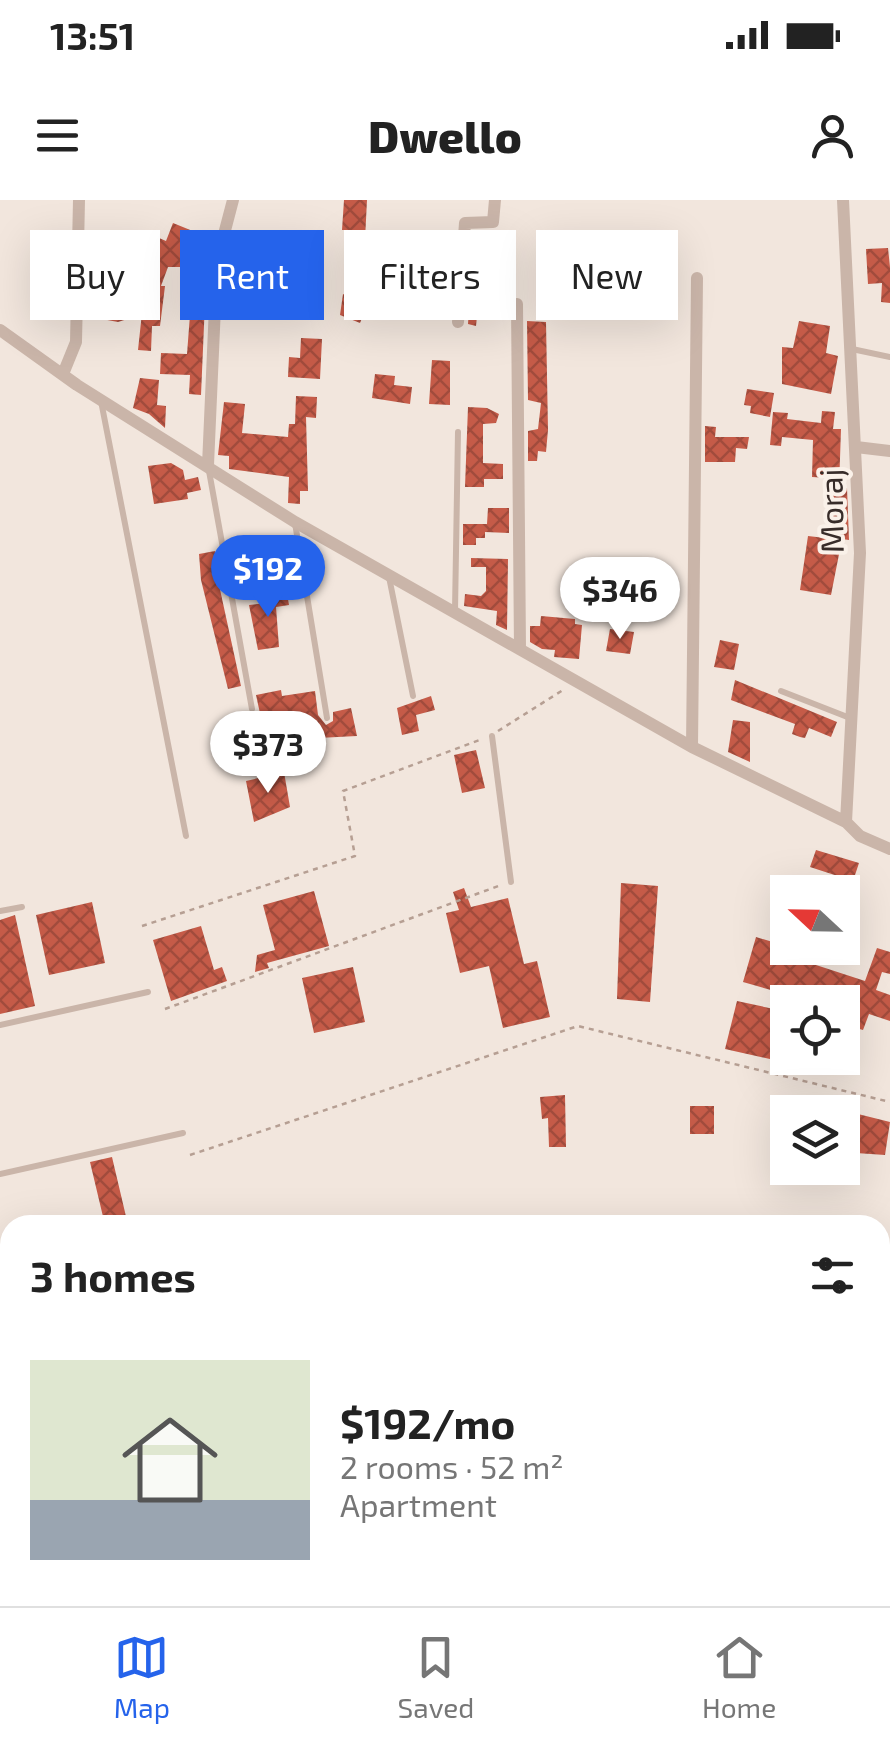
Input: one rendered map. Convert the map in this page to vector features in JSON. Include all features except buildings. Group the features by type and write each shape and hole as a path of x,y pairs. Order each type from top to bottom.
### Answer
{"street":[{"path":"62,374 76,342 79,200"},
{"path":"208,465 217,261 233,200"},
{"path":"458,322 465,224 493,222 495,200"},
{"name":"Moraj","path":"843,200 860,553 846,822"},
{"path":"692,747 698,278"},
{"path":"516,304 520,649"},
{"path":"0,330 101,400 295,522 388,570 455,613 692,747 846,822 860,836 890,849"},
{"path":"856,447 890,451"}],"lane":[{"path":"852,350 890,357"},
{"path":"101,400 186,836"},
{"path":"455,613 458,432"},
{"path":"208,465 252,709"},
{"path":"295,522 327,718"},
{"path":"388,570 414,696"},
{"path":"780,691 851,718"},
{"path":"492,736 511,882"},
{"path":"0,912 22,907"},
{"path":"0,1025 148,992"},
{"path":"0,1174 183,1133"}],"path":[{"path":"142,926 356,856 343,791 492,736 577,681"},
{"path":"165,1009 511,882"},
{"path":"190,1155 578,1026 890,1102"}]}
